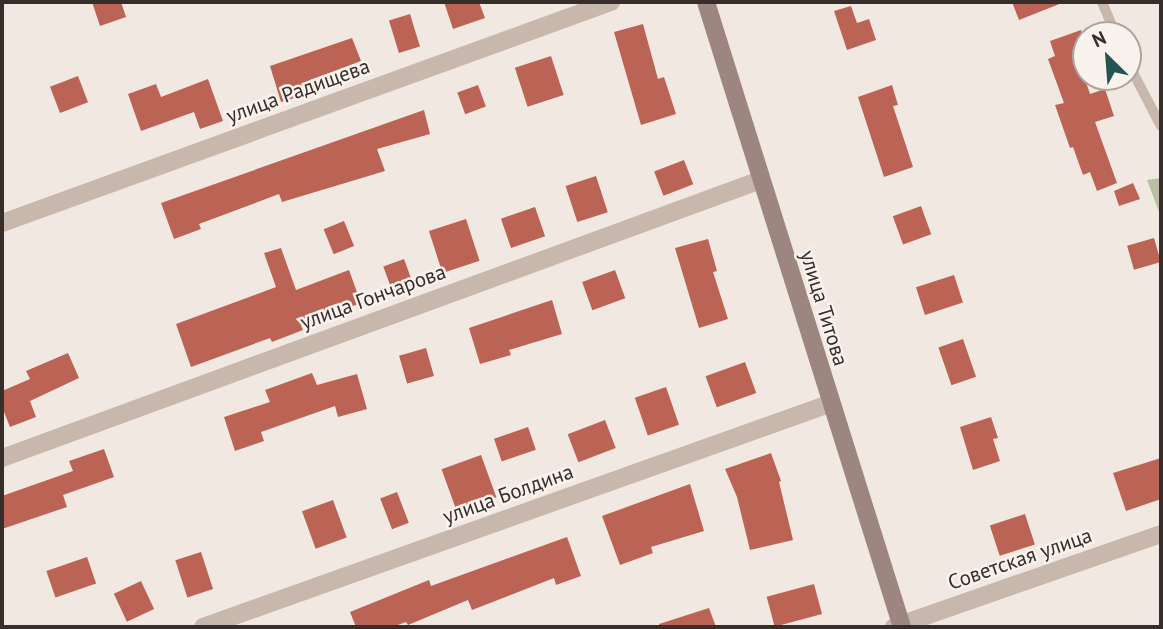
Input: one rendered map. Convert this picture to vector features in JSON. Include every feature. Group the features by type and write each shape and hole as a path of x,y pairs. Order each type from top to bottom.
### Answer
{"main road":[{"name":"улица Титова","path":"706,2 899,626"}],"street":[{"name":"улица Радищева","path":"2,223 611,2"},
{"name":"улица Гончарова","path":"2,458 761,180"},
{"name":"улица Болдина","path":"203,627 829,404"},
{"name":"Советская улица","path":"899,626 1161,534"}],"lane":[{"path":"1101,2 1110,21"},
{"path":"1142,90 1161,126"}],"green space":[{"path":"1161,178 1161,217 1147,180"}],"building":[{"path":"92,2 121,2 126,17 100,26"},
{"path":"444,2 479,2 485,18 453,29"},
{"path":"1012,2 1062,2 1062,3 1019,20"},
{"path":"851,6 857,23 869,19 876,40 847,50 834,11"},
{"path":"410,14 420,47 399,53 389,20"},
{"path":"643,24 658,79 664,77 676,114 641,125 614,32"},
{"path":"1072,33 1072,91 1089,91 1090,94 1106,91 1114,116 1095,122 1117,183 1097,191 1090,172 1083,175 1055,105 1064,103 1048,59 1055,56 1050,41"},
{"path":"352,38 361,61 313,79 317,91 281,102 270,66"},
{"path":"551,56 564,95 528,107 515,68"},
{"path":"78,76 88,102 60,113 50,87"},
{"path":"208,79 223,121 200,129 194,112 141,131 128,94 156,84 161,97"},
{"path":"478,85 486,107 465,114 457,93"},
{"path":"892,85 898,105 893,106 913,167 884,177 858,97"},
{"path":"424,110 430,134 377,149 385,171 282,202 279,194 199,224 201,229 174,239 161,203"},
{"path":"684,160 693,184 663,196 654,171"},
{"path":"596,176 608,212 577,222 566,186"},
{"path":"1133,183 1140,199 1119,206 1114,191"},
{"path":"921,206 931,234 903,244 893,216"},
{"path":"535,207 545,236 511,248 501,219"},
{"path":"466,219 480,261 443,273 429,231"},
{"path":"344,221 354,246 334,254 324,229"},
{"path":"1154,238 1161,262 1134,270 1127,246"},
{"path":"708,239 717,271 713,272 728,319 699,328 675,248"},
{"path":"281,248 296,290 349,270 361,303 301,325 303,330 272,342 270,338 191,367 176,324 276,287 264,253"},
{"path":"404,259 415,289 394,297 383,267"},
{"path":"615,270 625,298 592,310 582,282"},
{"path":"954,275 963,303 925,315 916,287"},
{"path":"552,300 562,334 509,350 511,355 480,364 469,328"},
{"path":"963,339 976,377 951,385 938,347"},
{"path":"426,348 434,376 407,384 399,356"},
{"path":"68,353 79,378 30,401 36,417 10,427 2,407 2,391 30,379 26,371"},
{"path":"745,362 756,393 717,407 706,376"},
{"path":"312,373 317,385 357,374 367,409 338,417 335,406 261,432 264,441 235,451 224,417 270,402 265,390"},
{"path":"666,387 679,425 648,436 635,398"},
{"path":"991,417 998,438 993,439 1000,461 973,470 960,427"},
{"path":"605,420 616,448 578,462 568,434"},
{"path":"528,427 536,450 502,461 494,439"},
{"path":"104,449 114,477 63,495 67,507 2,529 2,496 73,471 69,461"},
{"path":"771,453 781,481 779,482 793,540 750,550 737,497 725,469"},
{"path":"481,455 496,497 457,512 442,469"},
{"path":"1161,458 1161,499 1126,511 1113,473"},
{"path":"690,484 704,531 651,547 653,553 620,565 602,516"},
{"path":"397,492 409,523 392,529 380,498"},
{"path":"333,500 347,538 316,549 302,511"},
{"path":"1025,514 1035,544 1000,556 990,525"},
{"path":"567,537 581,576 556,585 554,578 472,610 468,600 408,625 406,622 392,627 356,627 350,612 429,580 431,586"},
{"path":"201,552 213,589 187,597 175,560"},
{"path":"87,557 96,583 55,597 46,571"},
{"path":"141,581 154,609 127,622 114,594"},
{"path":"814,584 822,614 775,627 767,597"},
{"path":"709,608 716,627 660,627 659,624"}]}
